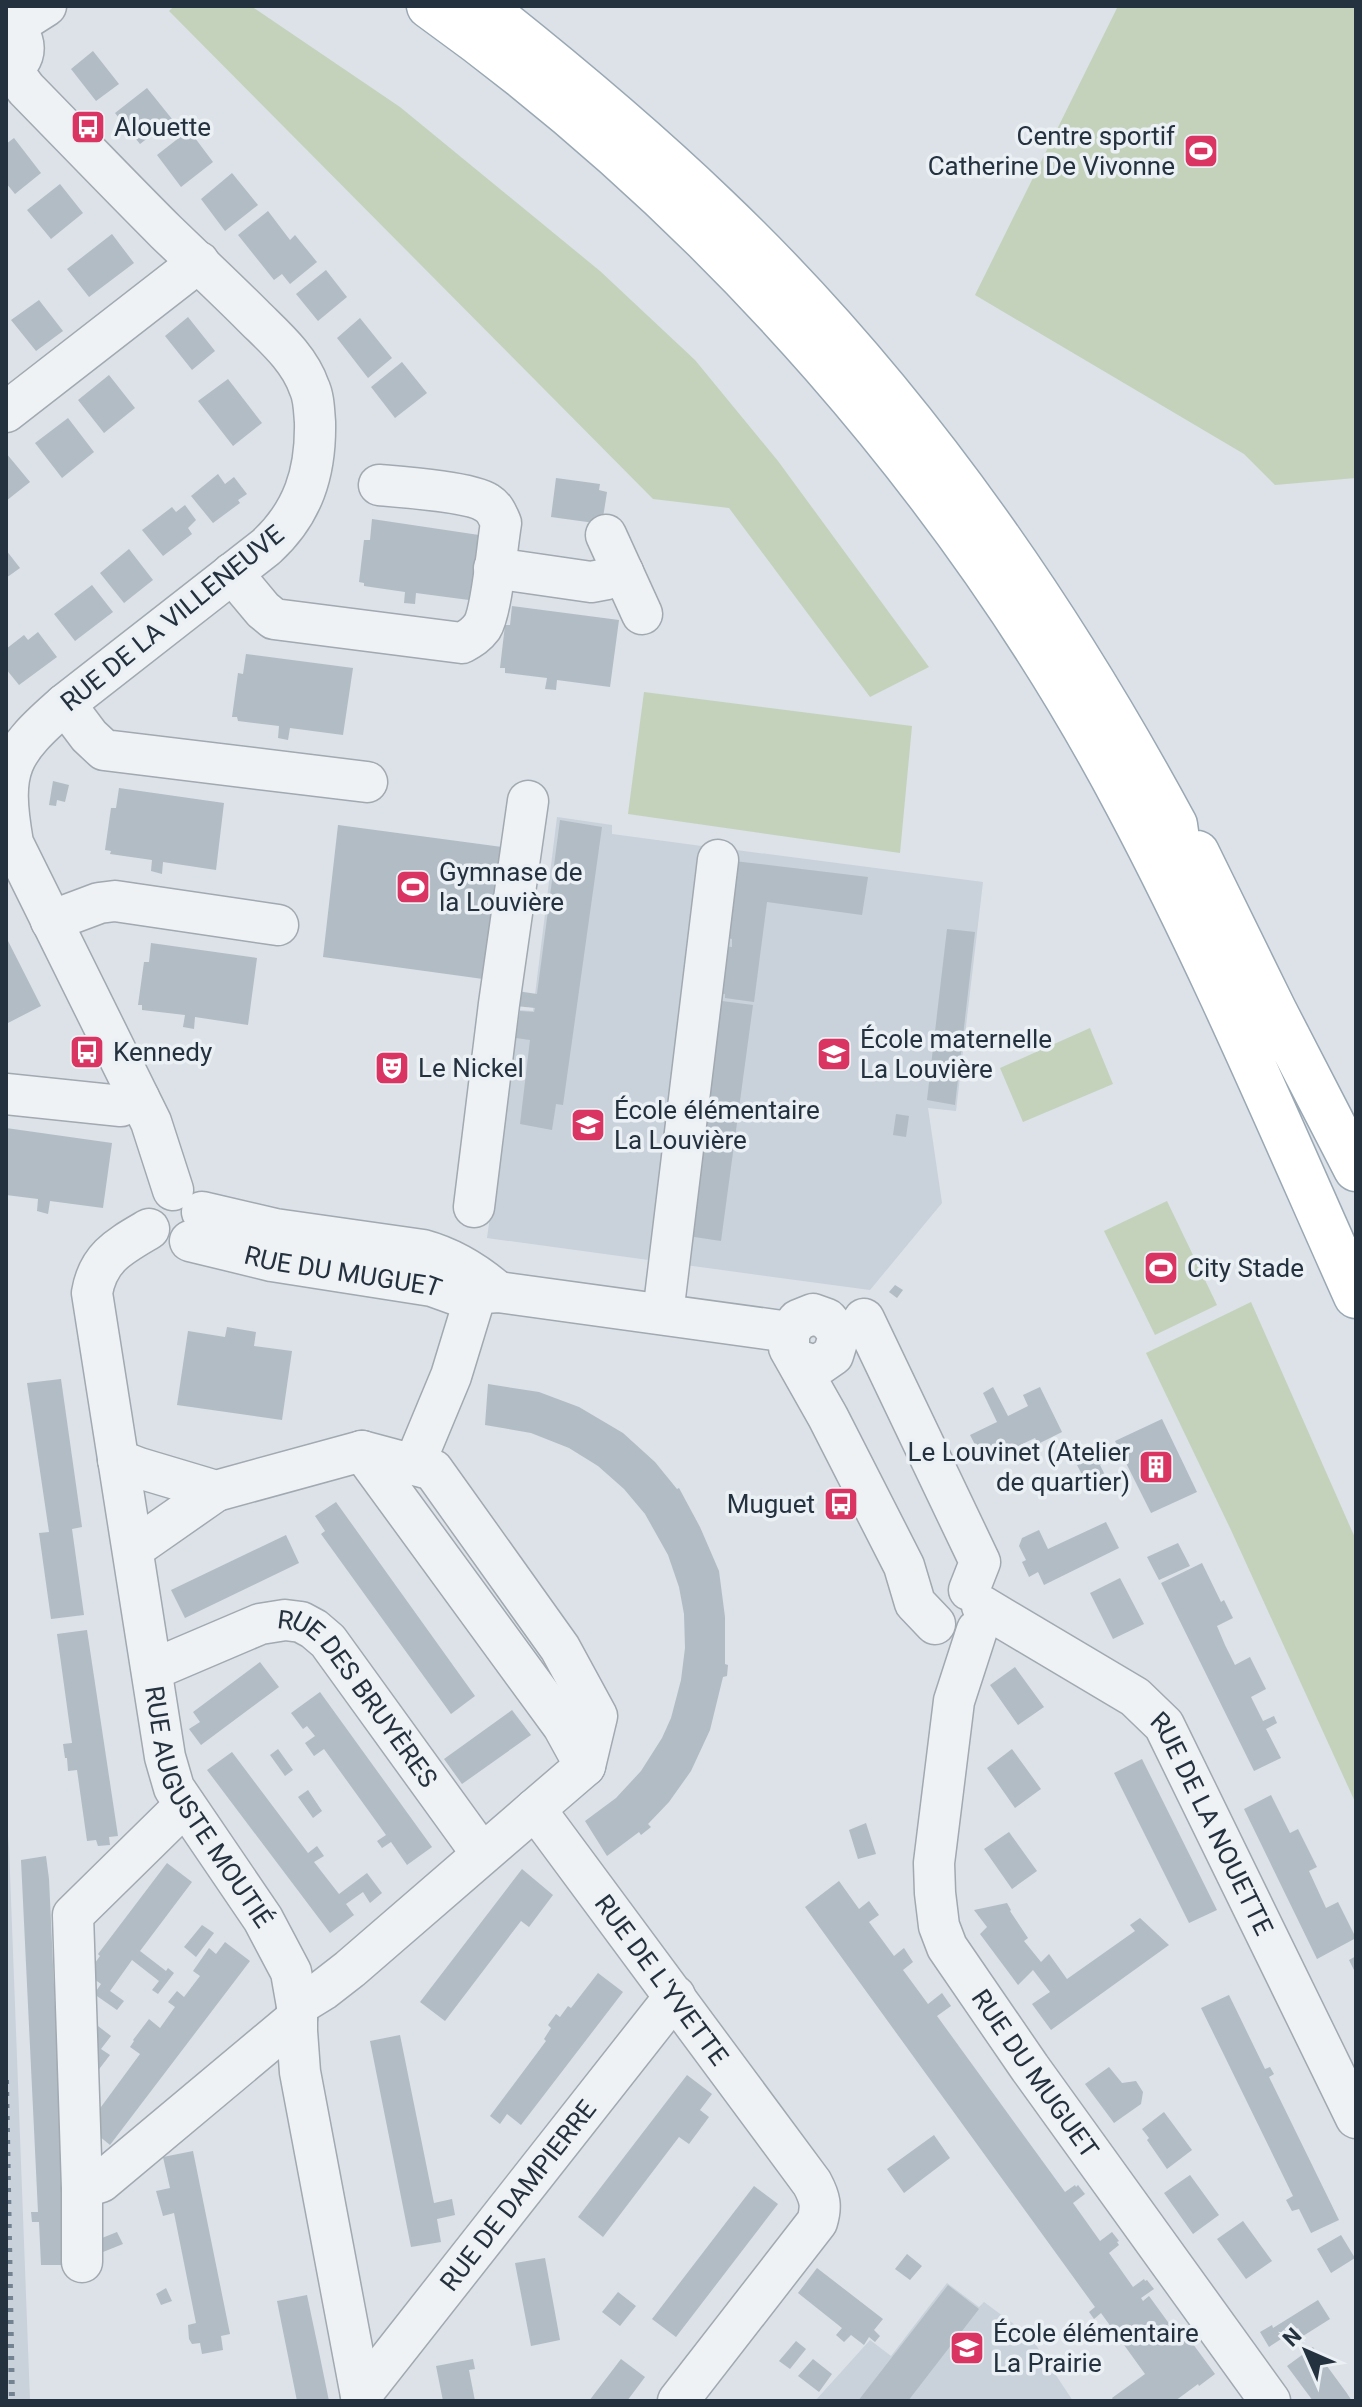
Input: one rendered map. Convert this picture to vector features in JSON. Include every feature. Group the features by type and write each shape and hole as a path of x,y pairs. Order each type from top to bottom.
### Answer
{"main road":[{"path":"429,6 504,62 588,132 741,276 863,414 964,544 1053,677 1126,802 1197,941 1356,1296"},
{"path":"482,6 562,69 718,209 793,285 940,458 1054,619 1109,707 1175,825 1190,838 1356,1169"},
{"path":"1175,825 1178,846 1356,1229"}],"street":[{"path":"9,71 23,57 24,49 23,41 10,26 46,6"},
{"name":"RUE DE LA VILLENEUVE","path":"9,71 281,343 311,389 315,439 312,464 306,491 283,531 65,704 22,745 11,751 6,806 13,843 151,1122 188,1214"},
{"path":"6,412 199,262"},
{"path":"232,573 274,619 462,643 474,637 484,624 494,568 501,523 496,510 470,496 379,485"},
{"path":"606,535 642,614"},
{"path":"494,568 591,582 623,572"},
{"path":"65,704 104,750 367,782"},
{"path":"474,1207 528,801"},
{"path":"663,1314 718,860"},
{"path":"51,921 99,903 115,901 278,925"},
{"path":"6,1094 121,1106 139,1098"},
{"name":"RUE AUGUSTE MOUTIÉ","path":"188,1214 164,1192 151,1203 147,1221 149,1229 119,1246 107,1258 94,1279 92,1293 165,1757 174,1788 263,1919 291,1972 300,2072 362,2398"},
{"name":"RUE DU MUGUET","path":"188,1214 433,1253 479,1275 487,1293 663,1314 804,1351 828,1417 904,1566 958,1612 954,1701 934,1863 939,1926 947,1947 1270,2401"},
{"path":"414,1465 487,1293"},
{"path":"864,1319 980,1562 958,1612"},
{"path":"362,1451 563,1726 585,1766"},
{"path":"82,2188 101,2182 585,1766 597,1716 560,1648 433,1470 362,1451 216,1491 133,1549"},
{"path":"118,1460 216,1491"},
{"name":"RUE DE LA NOUETTE","path":"958,1612 1135,1697 1164,1725 1356,2118"},
{"name":"RUE DES BRUYÈRES","path":"152,1670 260,1624 285,1620 301,1622 314,1629 328,1641 482,1854"},
{"path":"82,2262 73,1915 185,1805"},
{"name":"RUE DE L'YVETTE","path":"535,1809 812,2183 822,2208 817,2222 678,2401"},
{"name":"RUE DE DAMPIERRE","path":"362,2398 675,1996"}],"shaded area":[{"name":"École élémentaire La Louvière","path":"557,817 612,825 612,834 709,847 656,1261 487,1238 519,1010 533,1011"},
{"name":"École maternelle La Louvière","path":"736,850 983,882 956,1111 928,1108 942,1203 870,1290 678,1264"},
{"path":"6,1813 9,1847 30,2401 6,2401"},
{"name":"École élémentaire La Prairie","path":"947,2283 979,2307 984,2302 1030,2336 1073,2401 815,2401 870,2340 891,2356"}],"green space":[{"path":"174,6 251,6 400,107 600,271 695,360 778,461 929,667 870,697 729,508 653,499 169,11"},
{"name":"Centre sportif Catherine De Vivonne","path":"1118,6 1356,6 1356,478 1275,485 1244,454 975,295"},
{"path":"644,692 912,726 900,853 628,814"},
{"path":"1090,1028 1113,1084 1023,1122 1000,1068"},
{"name":"City Stade","path":"1167,1201 1217,1305 1155,1335 1104,1231"},
{"path":"1251,1302 1356,1540 1356,1804 1146,1353"}],"building":[{"path":"93,51 119,84 96,101 71,69"},
{"path":"147,88 172,119 140,144 115,113"},
{"path":"189,130 213,162 181,187 157,155"},
{"path":"14,138 41,173 15,194 6,183 6,144"},
{"path":"232,173 258,205 225,231 201,199"},
{"path":"60,184 83,213 51,239 27,210"},
{"path":"268,211 290,240 295,235 317,262 290,284 282,274 274,280 238,235"},
{"path":"112,234 134,263 89,297 67,269"},
{"path":"326,270 347,297 318,321 296,294"},
{"path":"39,300 63,331 36,351 11,320"},
{"path":"188,317 215,351 192,370 165,336"},
{"path":"360,318 392,358 368,378 337,338"},
{"path":"402,362 427,393 395,418 371,387"},
{"path":"109,375 135,408 104,433 78,400"},
{"path":"228,379 262,423 233,446 198,401"},
{"path":"68,418 94,452 62,478 35,443"},
{"path":"6,453 30,482 6,501"},
{"path":"218,474 225,484 234,477 247,494 213,523 191,496"},
{"path":"556,478 600,484 599,490 607,492 602,524 551,517"},
{"path":"185,505 196,520 188,528 192,534 163,556 142,530 172,507 176,512"},
{"path":"372,519 479,535 469,600 416,593 415,604 404,603 405,592 364,586 359,582 364,540 370,540"},
{"path":"129,549 153,580 124,603 100,573"},
{"path":"6,550 20,568 6,578"},
{"path":"92,585 113,612 75,641 54,614"},
{"path":"512,606 619,620 610,687 557,680 556,690 545,689 547,678 505,673 505,668 500,668 505,625 510,625"},
{"path":"38,632 57,657 19,685 6,669 6,649 24,635 28,640"},
{"path":"246,654 353,668 343,735 290,728 288,740 278,738 279,726 238,721 237,717 232,717 238,673 243,674"},
{"path":"53,781 69,785 65,802 57,800 56,806 49,805"},
{"path":"119,788 224,803 216,870 163,862 162,874 151,871 152,860 110,854 111,851 105,850 111,808 116,808"},
{"path":"560,820 602,827 563,1105 556,1104 552,1130 520,1124 530,1040 516,1038 520,1011 534,1012 535,1008 516,1006 517,991 537,994"},
{"name":"Gymnase de la Louvière","path":"338,825 502,847 483,979 323,957"},
{"path":"734,861 868,877 862,915 767,902 754,1002 725,998 725,994 716,993 722,946 732,947 732,939 723,937"},
{"path":"947,929 975,932 955,1105 927,1100"},
{"path":"6,937 41,1006 6,1024"},
{"path":"151,943 257,958 248,1025 195,1017 194,1029 183,1027 185,1015 142,1010 142,1005 138,1005 144,962 149,962"},
{"path":"714,1000 753,1005 721,1241 681,1235"},
{"path":"896,1114 909,1116 906,1137 893,1135"},
{"path":"6,1128 112,1143 103,1208 50,1201 48,1214 37,1211 38,1199 6,1195"},
{"path":"895,1285 903,1290 897,1298 889,1292"},
{"path":"227,1327 256,1332 254,1346 292,1351 282,1420 177,1405 188,1331 225,1337"},
{"path":"61,1379 82,1527 72,1529 84,1615 51,1619 39,1533 49,1532 27,1383"},
{"path":"488,1384 539,1392 579,1407 623,1433 679,1488 719,1571 725,1617 725,1664 728,1665 710,1730 691,1771 669,1802 648,1824 651,1827 641,1835 639,1832 607,1856 585,1821 616,1798 641,1771 671,1718 685,1648 679,1587 668,1555 645,1514 624,1489 598,1466 569,1448 531,1433 485,1425"},
{"path":"993,1387 1008,1416 1028,1406 1023,1395 1040,1387 1062,1432 1038,1444 1035,1438 984,1462 970,1435 997,1422 983,1393"},
{"name":"Le Louvinet (Atelier de quartier)","path":"1162,1419 1197,1492 1151,1513 1115,1441"},
{"path":"1099,1453 1104,1462 1100,1465 1110,1485 1092,1494 1077,1465"},
{"path":"336,1502 475,1696 451,1714 321,1534 325,1531 315,1516"},
{"path":"1106,1522 1119,1548 1044,1585 1038,1572 1029,1577 1019,1546 1022,1538 1039,1530 1048,1549"},
{"path":"286,1535 299,1563 185,1618 171,1590"},
{"path":"1178,1543 1190,1566 1159,1580 1147,1557"},
{"path":"1202,1563 1221,1602 1224,1600 1233,1618 1217,1626 1225,1645 1235,1665 1250,1657 1266,1689 1251,1697 1263,1721 1274,1716 1277,1723 1266,1729 1281,1758 1254,1771 1161,1583"},
{"path":"1120,1578 1144,1624 1113,1639 1090,1593"},
{"path":"87,1630 118,1836 109,1837 110,1845 98,1846 96,1840 87,1841 77,1770 68,1771 65,1758 63,1744 72,1743 57,1634"},
{"path":"260,1662 279,1687 201,1745 189,1729 200,1722 193,1712"},
{"path":"1015,1667 1044,1707 1018,1725 990,1685"},
{"path":"320,1692 432,1847 407,1865 391,1842 382,1848 377,1841 386,1835 324,1749 314,1756 305,1743 315,1736 307,1726 303,1729 291,1713"},
{"path":"512,1710 531,1735 462,1784 444,1759"},
{"path":"278,1749 293,1770 285,1776 270,1755"},
{"path":"1012,1749 1041,1789 1015,1808 987,1768"},
{"path":"232,1752 308,1853 317,1846 324,1856 314,1862 339,1894 367,1873 382,1893 370,1903 363,1892 346,1904 354,1915 330,1933 207,1770"},
{"path":"1142,1759 1217,1910 1189,1923 1114,1773"},
{"path":"308,1790 322,1811 313,1818 298,1797"},
{"path":"1271,1795 1290,1833 1298,1829 1317,1867 1309,1871 1326,1908 1338,1902 1356,1938 1317,1959 1244,1809"},
{"path":"866,1823 876,1854 858,1859 849,1830"},
{"path":"1009,1832 1037,1871 1012,1889 984,1849"},
{"path":"46,1856 67,2265 41,2265 39,2222 32,2222 31,2212 38,2212 21,1860"},
{"path":"167,1863 192,1882 140,1951 166,1971 168,1968 174,1973 158,1994 152,1990 159,1981 132,1960 110,1991 124,2001 117,2010 94,1994 101,1984 87,1974 100,1956 98,1954"},
{"path":"522,1869 553,1895 529,1927 521,1921 445,2021 420,2002"},
{"path":"839,1881 859,1909 869,1901 879,1915 869,1922 894,1956 904,1948 913,1962 903,1970 928,2004 942,1993 951,2006 937,2016 1065,2192 1078,2185 1085,2194 1073,2203 1100,2241 1112,2232 1119,2241 1119,2245 1109,2253 1133,2287 1144,2279 1154,2289 1141,2298 1143,2301 1149,2296 1173,2329 1167,2333 1171,2338 1182,2329 1215,2374 1199,2386 1175,2401 1114,2401 1112,2398 1145,2374 1101,2313 1094,2319 1089,2312 1095,2307 805,1907"},
{"path":"1007,1903 1028,1938 1024,1941 1041,1962 1049,1954 1067,1979 1135,1931 1130,1925 1140,1918 1169,1945 1051,2030 1032,2004 1050,1992 1033,1970 1018,1985 980,1934 987,1927 974,1910"},
{"path":"202,1925 214,1933 196,1957 184,1947"},
{"path":"225,1942 250,1961 110,2145 87,2126 140,2054 130,2047 133,2040 149,2019 160,2028 175,2007 168,2002 177,1991 184,1997 200,1976 193,1971 209,1948 216,1954"},
{"path":"1356,1956 1356,1974 1349,1960"},
{"path":"598,1973 623,1992 521,2125 507,2114 500,2124 490,2116 546,2041 544,2039 551,2028 548,2025 556,2014 560,2017 568,2006 571,2008"},
{"path":"1229,1995 1265,2069 1270,2067 1274,2074 1269,2077 1339,2220 1311,2233 1299,2209 1292,2211 1286,2200 1293,2196 1201,2008"},
{"path":"81,2013 111,2036 101,2049 110,2055 93,2077"},
{"path":"400,2035 434,2203 452,2199 455,2215 437,2219 441,2242 411,2247 370,2041"},
{"path":"1109,2067 1122,2083 1136,2081 1143,2092 1141,2104 1114,2123 1085,2084"},
{"path":"687,2075 712,2094 700,2110 709,2117 689,2144 679,2137 603,2237 578,2217"},
{"path":"1164,2112 1192,2150 1167,2169 1142,2129"},
{"path":"934,2135 950,2158 904,2193 887,2169"},
{"path":"193,2151 230,2334 221,2336 223,2350 202,2354 200,2343 192,2344 189,2339 188,2325 196,2323 174,2213 163,2216 156,2191 170,2188 163,2157"},
{"path":"1190,2175 1219,2215 1193,2234 1164,2193"},
{"path":"754,2186 778,2204 676,2337 652,2319"},
{"path":"1243,2221 1272,2261 1246,2279 1217,2239"},
{"path":"117,2232 123,2244 93,2256 92,2242"},
{"path":"1341,2235 1355,2258 1331,2273 1317,2249"},
{"path":"907,2254 922,2266 910,2280 895,2269"},
{"path":"545,2258 560,2340 531,2346 515,2263"},
{"path":"817,2268 883,2319 874,2330 880,2336 875,2342 869,2337 864,2345 851,2335 844,2342 836,2335 842,2328 798,2293"},
{"path":"948,2285 979,2309 908,2401 858,2401"},
{"path":"166,2288 172,2301 161,2305 156,2294"},
{"path":"618,2292 636,2306 620,2326 602,2312"},
{"path":"307,2295 329,2401 297,2401 277,2301"},
{"path":"1318,2300 1330,2319 1303,2336 1298,2328 1269,2347 1260,2332 1272,2325 1273,2328"},
{"path":"796,2341 806,2349 790,2369 779,2361"},
{"path":"1313,2347 1352,2401 1313,2401 1287,2366"},
{"path":"473,2359 475,2369 469,2370 475,2401 443,2401 436,2366"},
{"path":"621,2359 645,2377 627,2401 589,2401"},
{"path":"813,2359 832,2374 819,2392 798,2376"}],"railway":[{"path":"6,2080 12,2401"}],"place":[{"name":"Alouette","path":"88,127"},
{"name":"Centre sportif Catherine De Vivonne","path":"1201,151"},
{"name":"Gymnase de la Louvière","path":"413,887"},
{"name":"Kennedy","path":"87,1052"},
{"name":"École maternelle La Louvière","path":"834,1054"},
{"name":"Le Nickel","path":"392,1068"},
{"name":"École élémentaire La Louvière","path":"588,1125"},
{"name":"City Stade","path":"1161,1268"},
{"name":"Le Louvinet (Atelier de quartier)","path":"1156,1467"},
{"name":"Muguet","path":"841,1504"},
{"name":"École élémentaire La Prairie","path":"967,2348"}]}
